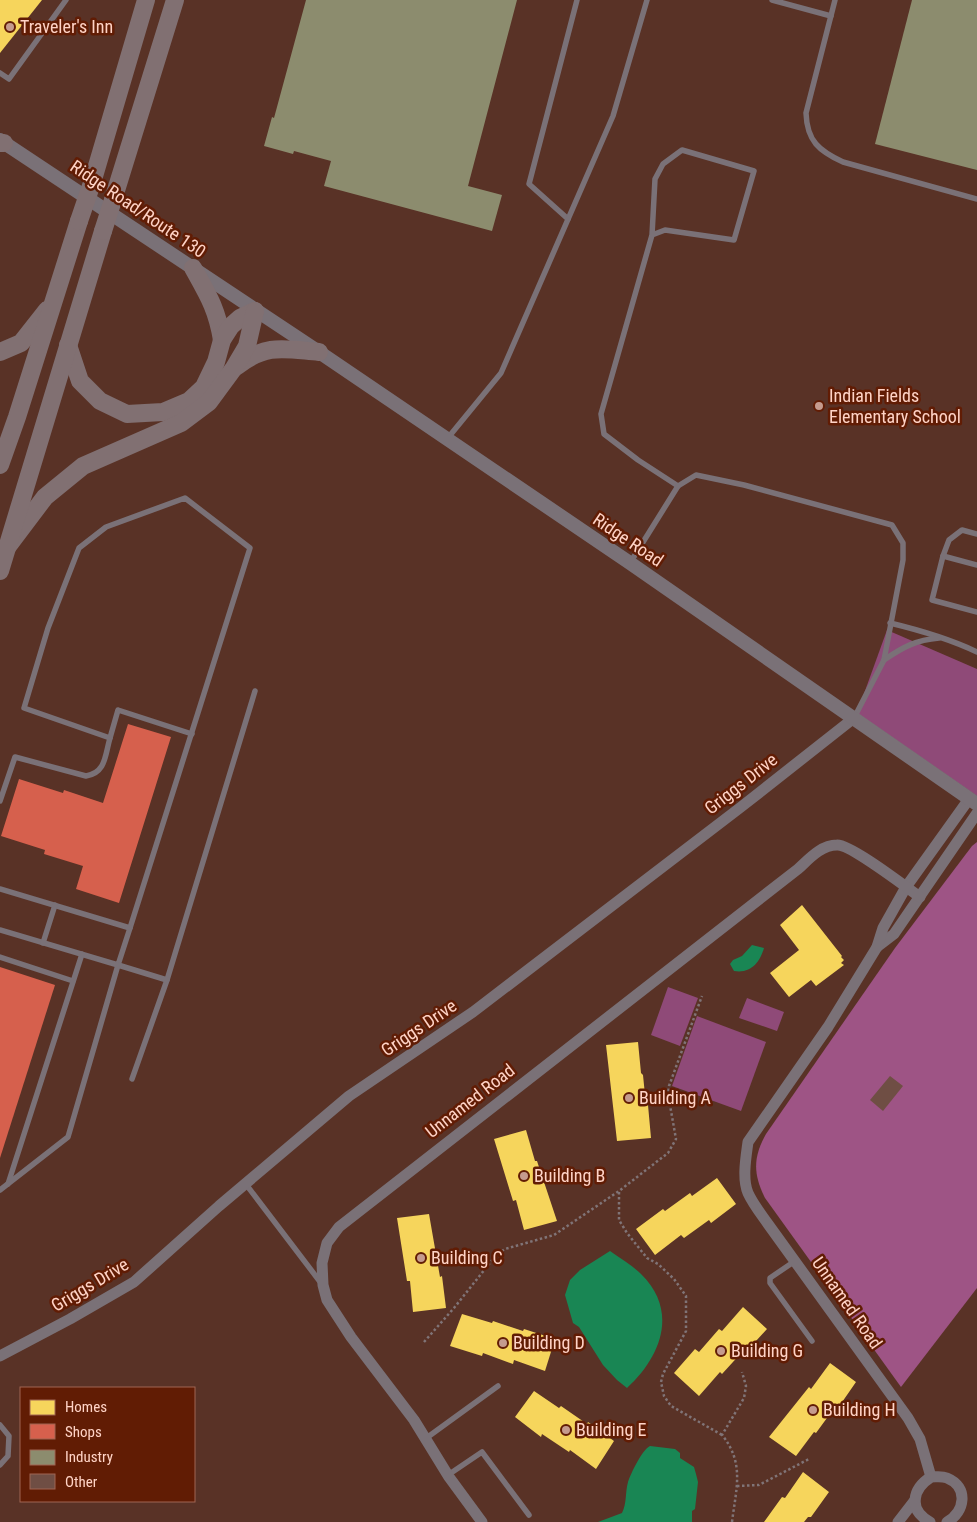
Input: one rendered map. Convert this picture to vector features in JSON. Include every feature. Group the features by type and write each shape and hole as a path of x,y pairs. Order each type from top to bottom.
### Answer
{"highway":[{"path":"0,465 92,183 146,0"},
{"path":"0,571 175,0"},
{"path":"193,268 210,297 218,318 222,340"},
{"path":"0,352 21,343 53,302"},
{"path":"68,345 80,381 100,401 127,414 163,412 189,401 204,387 216,362 222,340 231,326 240,318 256,311"},
{"path":"8,546 45,497 83,466 181,423 209,402 234,368 247,346 256,311"},
{"path":"234,368 251,355 274,348 319,352"}],"street":[{"name":"Ridge Road/Route 130","path":"1,142 256,311"},
{"name":"Ridge Road","path":"256,311 630,563 973,801"},
{"name":"Griggs Drive","path":"0,1356 134,1282 349,1096 473,1012 854,718"},
{"name":"Unnamed Road","path":"931,1476 920,1439 908,1418 757,1208 747,1192 745,1175 748,1142 828,1027 877,947 883,928 906,887 973,801"},
{"name":"Unnamed Road","path":"877,947 894,934 977,812"},
{"name":"Unnamed Road","path":"482,1522 448,1475 414,1420 351,1337 327,1300 322,1285 322,1263 327,1243 339,1227 798,869 812,856 825,848 839,844 853,850 920,897"},
{"path":"930,1522 922,1518 917,1510 915,1500 917,1490 921,1484 931,1476 948,1478 959,1488 962,1505 954,1518 947,1522"},
{"path":"898,1522 915,1500"}],"lane":[{"path":"0,72 9,79 66,0"},
{"path":"568,219 529,184 576,0"},
{"path":"447,439 501,372 613,116 647,0"},
{"path":"772,0 831,16"},
{"path":"835,0 806,113 806,126 815,144 827,155 843,162 977,199"},
{"path":"652,236 665,230 734,240 754,171 682,150 663,164 655,178 652,236 601,414 604,434 638,460 678,486"},
{"path":"630,563 678,486 696,475 744,485 892,525 903,543 903,560 884,660 854,718"},
{"path":"0,1190 68,1137 118,966 250,548 185,498 106,526 79,548 48,628 24,708 110,738"},
{"path":"977,534 962,530 949,540 932,600 977,612"},
{"path":"943,556 977,565"},
{"path":"890,623 911,628 977,652"},
{"path":"884,660 903,647 922,640 941,638"},
{"path":"132,1079 167,980 255,691"},
{"path":"0,801 15,757 86,776 95,775 101,769 118,710 192,734"},
{"path":"0,889 130,928"},
{"path":"43,943 55,906"},
{"path":"0,930 167,980"},
{"path":"8,1184 82,954"},
{"path":"0,957 73,980"},
{"path":"245,1184 322,1285"},
{"path":"795,1261 770,1278 770,1283 812,1341"},
{"path":"425,1439 498,1386"},
{"path":"0,1425 9,1436 8,1456 0,1465"},
{"path":"448,1475 482,1452 529,1515"}],"path":[{"path":"424,1342 497,1254 505,1249 554,1235 619,1191 668,1153 674,1146 676,1139 668,1094 669,1086 702,996"},
{"path":"619,1191 620,1220 627,1233 647,1258 658,1264 674,1279 686,1296 686,1331 663,1374 661,1382 664,1396 671,1406 722,1435 730,1444 738,1467 732,1522"},
{"path":"722,1435 744,1398 746,1386 742,1372"},
{"path":"737,1486 759,1486 809,1459"}],"shaded area":[{"path":"887,630 977,669 977,796 857,713"},
{"path":"977,842 977,1288 901,1387 765,1198 758,1181 757,1158 766,1134 895,948 972,846"},
{"path":"752,945 764,948 760,958 750,969 734,971 730,964 733,960 742,956"},
{"path":"668,987 698,998 680,1046 651,1035"},
{"path":"747,998 784,1012 777,1031 739,1018"},
{"path":"697,1016 766,1042 741,1111 672,1086"},
{"path":"610,1251 641,1274 653,1288 660,1303 662,1318 661,1333 649,1362 627,1388 603,1365 579,1327 573,1323 565,1295 570,1280 580,1270"},
{"path":"650,1446 675,1449 680,1453 680,1458 694,1467 698,1482 695,1509 692,1511 692,1522 598,1522 622,1513 629,1478 640,1457"}],"building: Homes":[{"name":"Traveler's Inn","path":"0,0 42,0 0,53"},
{"path":"802,905 842,956 844,960 841,963 844,965 816,986 811,980 789,997 770,973 799,950 780,925"},
{"name":"Building A","path":"638,1042 651,1138 617,1141 606,1045"},
{"name":"Building B","path":"526,1130 557,1221 524,1230 516,1200 513,1201 494,1139"},
{"path":"717,1178 736,1204 711,1223 709,1220 684,1238 681,1235 655,1255 636,1229 663,1209 665,1211 690,1193 692,1196"},
{"name":"Building C","path":"429,1214 440,1277 442,1276 446,1308 413,1312 410,1281 407,1281 397,1218"},
{"name":"Building G","path":"743,1307 767,1329 745,1353 743,1351 722,1374 720,1372 699,1396 674,1373 695,1349 699,1352 719,1329 722,1331"},
{"name":"Building D","path":"462,1314 492,1323 493,1321 523,1331 524,1329 555,1339 545,1371 514,1360 513,1364 483,1353 482,1356 450,1346"},
{"name":"Building H","path":"830,1363 856,1382 838,1408 835,1407 796,1456 769,1437 809,1387 811,1389"},
{"name":"Building E","path":"534,1391 559,1408 561,1406 587,1424 588,1422 614,1441 596,1469 570,1450 569,1452 542,1434 541,1437 515,1417"},
{"path":"803,1472 829,1492 811,1517 808,1517 804,1522 764,1522 782,1497 785,1498"}],"building: Shops":[{"path":"128,724 171,737 119,903 76,889 83,866 44,854 45,850 1,836 19,779 63,793 64,790 103,803"},
{"path":"0,967 55,985 0,1158"}],"building: Industry":[{"path":"306,0 517,0 468,186 502,195 492,231 324,186 331,161 294,151 293,154 264,146 272,117 274,118"},
{"path":"912,0 977,0 977,170 875,144"}],"building: Other":[{"path":"890,1076 903,1086 883,1111 870,1100"}],"place":[{"name":"Traveler's Inn","path":"10,27"},
{"name":"Indian Fields Elementary School","path":"819,406"},
{"name":"Building A","path":"629,1098"},
{"name":"Building B","path":"524,1176"},
{"name":"Building C","path":"421,1258"},
{"name":"Building D","path":"503,1343"},
{"name":"Building G","path":"721,1351"},
{"name":"Building H","path":"813,1410"},
{"name":"Building E","path":"566,1430"}]}
